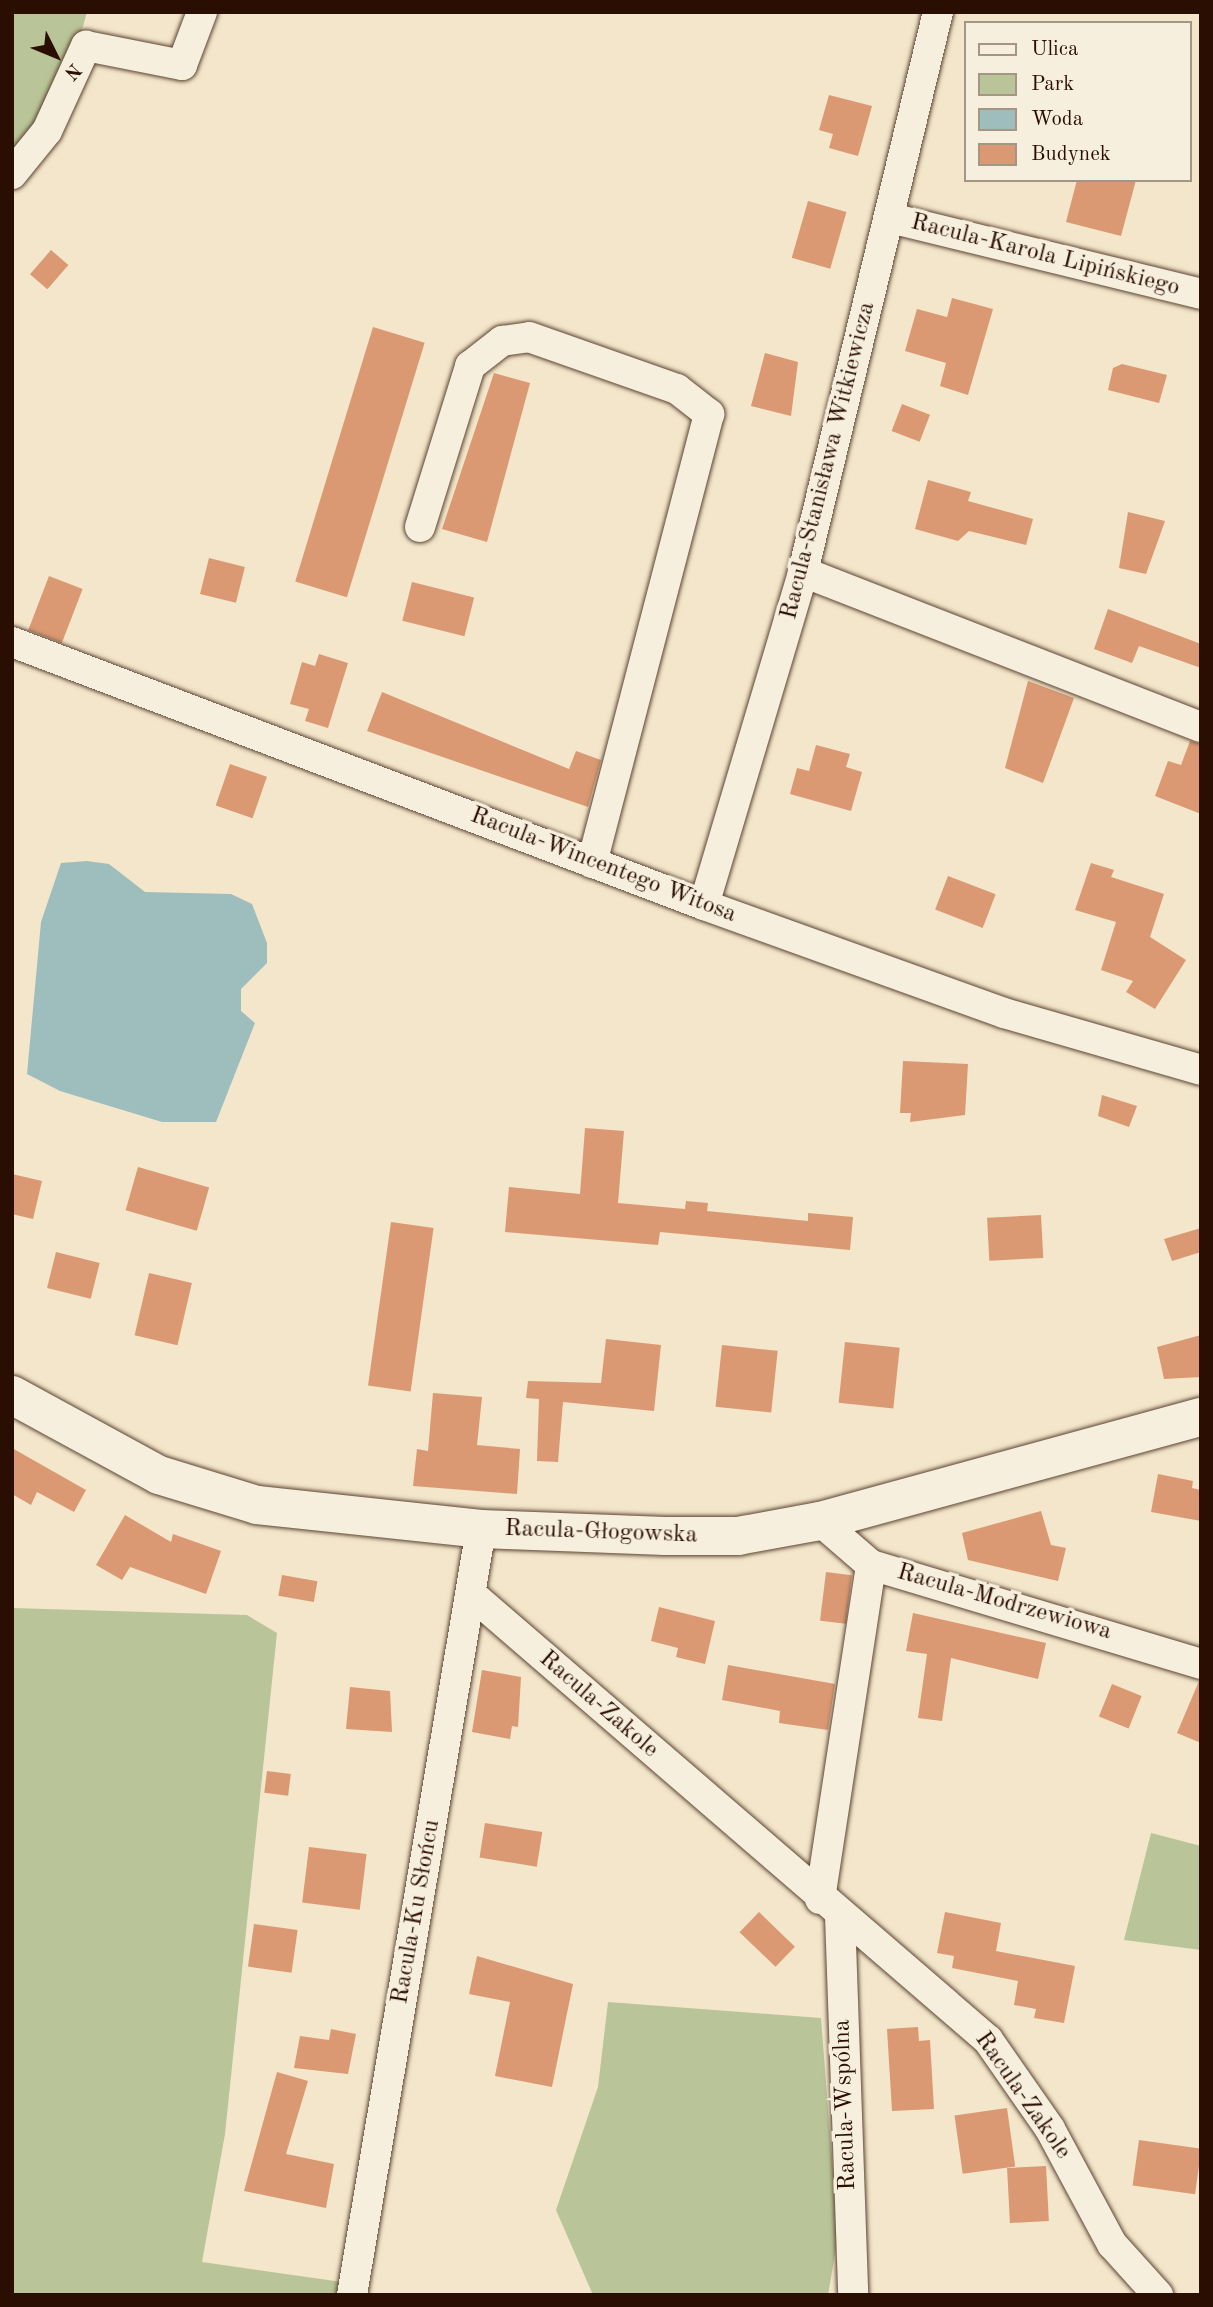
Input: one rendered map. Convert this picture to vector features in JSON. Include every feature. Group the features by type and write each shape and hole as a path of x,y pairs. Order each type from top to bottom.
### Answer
{"street":[{"path":"12,174 47,131 86,46 182,65 202,12"},
{"name":"Racula-Stanisława Witkiewicza","path":"704,905 803,572 938,12"},
{"name":"Racula-Karola Lipińskiego","path":"890,218 1201,294"},
{"path":"420,527 470,366 502,341 529,337 677,388 696,397 709,414 592,863"},
{"path":"803,572 1201,727"},
{"name":"Racula-Wincentego Witosa","path":"12,642 704,905 1004,1013 1200,1065"},
{"name":"Racula-Głogowska","path":"12,1395 113,1454 206,1491 340,1516 481,1529 737,1536 820,1521 1201,1417"},
{"name":"Racula-Modrzewiowa","path":"820,1521 870,1565 1201,1664"},
{"name":"Racula-Ku Słońcu","path":"352,2295 481,1529"},
{"path":"830,1907 870,1565"},
{"name":"Racula-Zakole","path":"471,1594 830,1907 988,2040 1050,2129 1112,2244 1158,2295"},
{"name":"Racula-Wspólna","path":"830,1907 853,2295"}],"green space":[{"path":"12,12 87,12 68,81 12,178"},
{"path":"12,1608 247,1615 277,1633 225,2134 202,2262 356,2284 357,2295 12,2295"},
{"path":"1151,1833 1201,1846 1201,1950 1124,1940"},
{"path":"608,2002 821,2018 838,2237 828,2295 593,2295 556,2210 598,2087"}],"water":[{"path":"87,861 109,864 145,892 231,894 252,904 267,943 267,963 241,989 241,1011 255,1023 216,1122 162,1122 60,1091 27,1074 41,922 61,863"}],"building":[{"path":"829,95 872,106 858,156 829,148 833,134 819,130"},
{"path":"1076,182 1135,182 1121,236 1066,222"},
{"path":"808,201 846,212 830,269 792,258"},
{"path":"51,250 68,265 47,289 30,274"},
{"path":"952,298 993,309 968,395 940,386 946,363 905,351 917,309 947,317"},
{"path":"373,327 425,343 347,597 295,581"},
{"path":"765,353 798,362 791,416 751,406"},
{"path":"1122,364 1167,375 1159,403 1108,390 1113,368"},
{"path":"494,373 530,383 487,542 442,529"},
{"path":"902,404 930,415 920,442 892,431"},
{"path":"928,480 971,492 968,501 1033,519 1026,545 969,531 958,541 915,529"},
{"path":"1128,512 1165,521 1146,574 1119,568"},
{"path":"209,558 245,567 236,603 200,594"},
{"path":"49,576 83,589 62,643 28,630"},
{"path":"412,582 474,597 464,636 402,621"},
{"path":"1108,609 1201,644 1201,668 1139,646 1132,663 1094,649"},
{"path":"319,654 348,663 328,728 305,721 309,709 290,704 302,662 315,666"},
{"path":"1028,681 1074,698 1043,783 1005,768"},
{"path":"382,692 569,769 576,751 601,760 588,807 367,731"},
{"path":"1190,741 1201,744 1201,814 1155,796 1168,761 1181,765"},
{"path":"816,745 850,754 846,767 862,772 851,811 790,794 797,768 809,771"},
{"path":"230,764 267,777 253,818 216,806"},
{"path":"1091,863 1114,870 1111,877 1164,894 1150,937 1186,960 1155,1009 1126,992 1133,981 1101,970 1116,922 1075,910"},
{"path":"948,876 996,894 983,928 935,910"},
{"path":"903,1061 968,1064 965,1115 910,1122 911,1113 900,1113"},
{"path":"1102,1095 1137,1106 1129,1127 1098,1116"},
{"path":"585,1128 624,1131 618,1203 685,1209 686,1201 708,1203 707,1211 808,1221 808,1213 853,1217 850,1250 660,1232 658,1245 505,1232 509,1187 580,1194"},
{"path":"138,1167 209,1187 197,1231 126,1210"},
{"path":"12,1174 42,1181 33,1219 12,1214"},
{"path":"1041,1215 1043,1258 989,1261 987,1218"},
{"path":"391,1222 434,1228 411,1391 368,1385"},
{"path":"1201,1228 1201,1252 1172,1261 1164,1239"},
{"path":"56,1252 100,1263 91,1299 47,1288"},
{"path":"149,1273 192,1283 177,1345 135,1335"},
{"path":"1201,1335 1201,1377 1164,1379 1157,1347"},
{"path":"606,1339 661,1345 654,1411 563,1402 558,1462 537,1461 539,1399 526,1398 528,1381 601,1383"},
{"path":"845,1342 900,1348 893,1408 839,1403"},
{"path":"722,1345 778,1351 771,1413 716,1407"},
{"path":"433,1393 482,1397 477,1445 520,1449 517,1494 413,1486 417,1449 428,1451"},
{"path":"12,1448 86,1490 74,1512 37,1492 31,1505 12,1494"},
{"path":"1158,1474 1193,1481 1192,1488 1201,1490 1201,1521 1151,1512"},
{"path":"1041,1511 1051,1545 1066,1548 1058,1581 968,1560 962,1533"},
{"path":"125,1515 171,1542 173,1534 221,1551 206,1594 130,1567 122,1580 96,1565"},
{"path":"826,1572 852,1575 846,1624 820,1621"},
{"path":"282,1575 317,1581 314,1602 278,1596"},
{"path":"659,1607 715,1621 705,1664 676,1657 678,1648 651,1641"},
{"path":"913,1613 1046,1643 1038,1679 951,1658 942,1721 918,1718 927,1654 906,1651"},
{"path":"728,1665 835,1684 828,1730 779,1723 780,1711 722,1700"},
{"path":"482,1670 521,1677 518,1727 512,1726 510,1739 472,1732"},
{"path":"1201,1681 1201,1743 1177,1733"},
{"path":"1112,1684 1142,1696 1129,1728 1099,1716"},
{"path":"350,1687 390,1691 392,1732 346,1729"},
{"path":"267,1771 291,1774 288,1796 264,1793"},
{"path":"485,1823 542,1832 537,1867 480,1858"},
{"path":"309,1847 367,1854 360,1910 302,1903"},
{"path":"759,1912 795,1947 776,1967 740,1932"},
{"path":"945,1912 1001,1923 996,1951 1075,1966 1064,2023 1034,2018 1036,2009 1014,2005 1018,1981 952,1968 954,1956 937,1953"},
{"path":"254,1924 298,1930 292,1973 248,1967"},
{"path":"477,1956 573,1984 552,2087 495,2076 510,2002 469,1994"},
{"path":"918,2027 919,2041 930,2040 934,2109 892,2111 887,2029"},
{"path":"331,2029 356,2034 348,2074 294,2068 300,2036 329,2040"},
{"path":"277,2072 308,2081 286,2154 334,2164 326,2208 244,2191"},
{"path":"1007,2108 1015,2166 963,2174 955,2115"},
{"path":"1139,2140 1201,2149 1195,2194 1133,2186"},
{"path":"1046,2166 1049,2221 1010,2223 1007,2168"}]}
